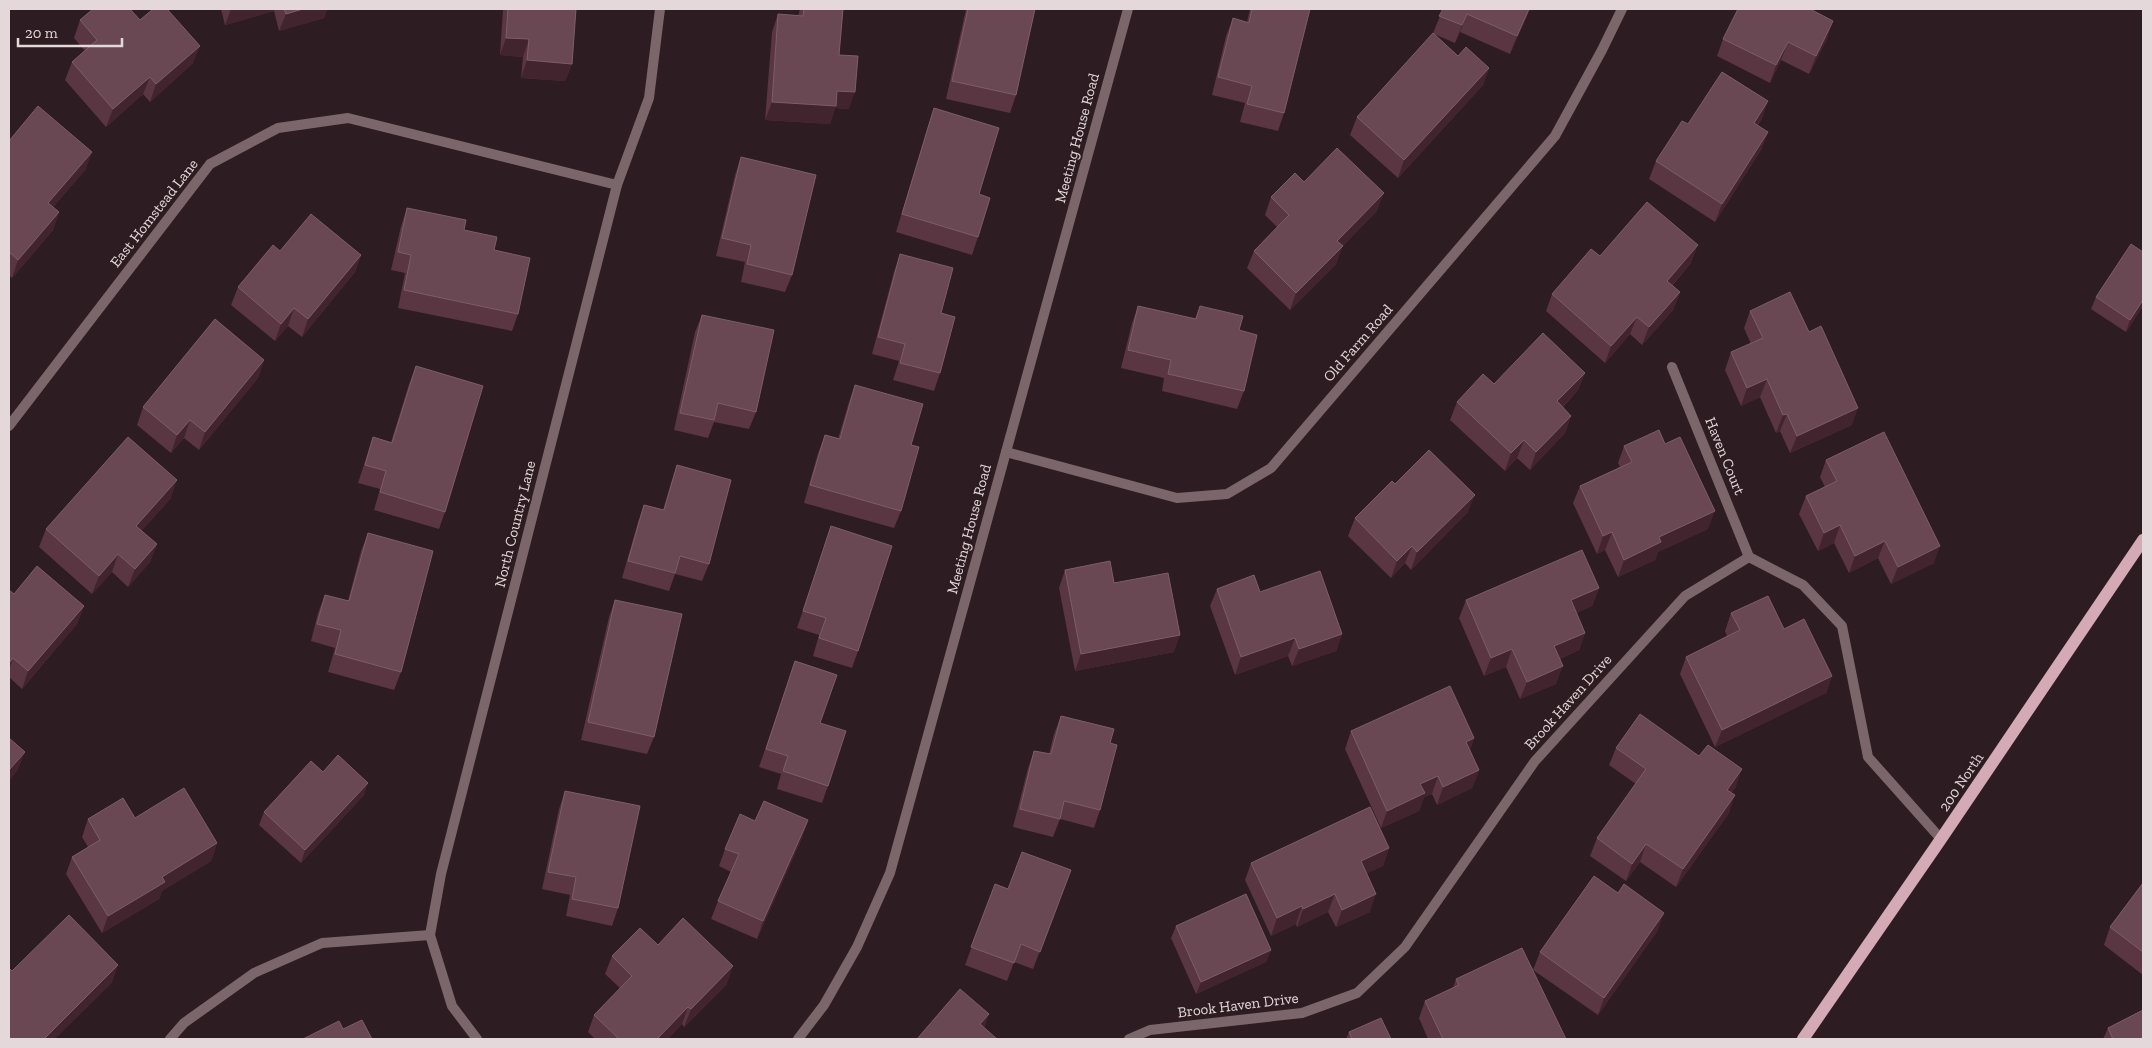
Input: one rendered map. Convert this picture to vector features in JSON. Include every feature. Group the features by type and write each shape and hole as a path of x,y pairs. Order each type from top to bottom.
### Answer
{"main road":[{"name":"200 North","path":"1803,1039 2143,540"}],"street":[{"name":"North Country Lane","path":"477,1039 452,1006 430,935 441,874 617,185 649,98 660,9"},
{"name":"Meeting House Road","path":"798,1039 824,1005 858,947 890,873 1128,9"},
{"name":"Old Farm Road","path":"1006,452 1177,498 1227,494 1271,468 1555,136 1622,9"},
{"name":"East Homstead Lane","path":"9,426 210,164 278,128 348,118 617,185"},
{"name":"Haven Court","path":"1672,367 1749,557"},
{"path":"1749,557 1803,585 1842,626 1868,757 1941,839"},
{"name":"Brook Haven Drive","path":"1129,1039 1150,1030 1302,1013 1357,993 1405,947 1535,760 1685,596 1749,557"},
{"path":"170,1039 184,1022 254,973 322,943 430,935"}],"building":[{"path":"93,9 130,9 140,20 153,9 167,9 200,46 156,84 150,77 113,109 72,62 97,40 80,20"},
{"path":"284,9 303,9 286,14"},
{"path":"508,9 576,9 572,64 527,60 529,39 506,38"},
{"path":"804,9 843,9 839,55 858,56 855,92 837,91 836,106 772,102 778,14 803,16"},
{"path":"968,9 1035,9 1016,95 952,81"},
{"path":"1252,9 1310,9 1284,113 1247,104 1252,86 1218,77 1233,18 1249,23"},
{"path":"1443,9 1529,9 1517,36 1467,14 1462,25 1439,16"},
{"path":"1738,9 1810,9 1833,21 1816,56 1788,42 1776,65 1723,39"},
{"path":"1433,33 1458,56 1466,47 1489,68 1404,160 1357,117"},
{"path":"1722,72 1768,101 1754,123 1768,132 1722,204 1656,161 1682,121 1688,124"},
{"path":"38,106 92,152 48,203 59,212 18,260 9,252 9,141"},
{"path":"934,108 999,128 979,194 990,198 978,237 902,214"},
{"path":"1337,148 1384,193 1337,241 1343,246 1296,293 1254,251 1289,215 1271,197 1295,173 1304,182"},
{"path":"741,157 816,175 792,275 747,264 751,245 722,238"},
{"path":"1647,202 1698,245 1667,281 1680,292 1649,327 1637,317 1611,346 1552,294 1591,249 1600,256"},
{"path":"407,208 466,220 464,230 497,237 494,250 530,258 518,314 404,290 411,255 398,252"},
{"path":"311,214 361,255 308,319 294,308 281,324 238,287 273,245 280,251"},
{"path":"2131,244 2143,252 2143,300 2130,320 2096,297"},
{"path":"900,254 953,268 941,313 955,317 940,373 900,363 905,344 878,337"},
{"path":"1790,292 1809,332 1821,326 1858,408 1797,436 1787,414 1783,415 1767,379 1747,388 1731,352 1763,338 1750,311"},
{"path":"1138,306 1196,319 1200,306 1243,316 1239,330 1257,335 1244,391 1168,374 1171,360 1128,350"},
{"path":"702,315 774,330 756,412 718,403 714,420 680,413"},
{"path":"215,319 264,360 205,432 190,420 177,435 143,407"},
{"path":"1543,333 1585,373 1557,401 1571,416 1536,452 1524,440 1511,453 1457,402 1483,374 1494,384"},
{"path":"416,366 483,386 445,512 380,492 386,471 365,465 373,437 392,443"},
{"path":"855,385 923,404 911,445 919,447 901,511 810,485 825,435 840,439"},
{"path":"1659,430 1665,444 1680,437 1715,511 1659,537 1661,542 1624,560 1612,532 1603,536 1580,486 1632,462 1624,446"},
{"path":"1884,432 1940,546 1898,567 1885,541 1855,556 1840,525 1824,533 1806,496 1837,481 1826,460"},
{"path":"128,437 177,480 136,526 157,544 135,569 118,554 99,576 46,529"},
{"path":"1429,450 1475,495 1417,552 1412,546 1397,561 1355,518 1392,481 1395,484"},
{"path":"677,465 731,480 709,564 680,556 675,573 628,561 644,505 664,510"},
{"path":"831,526 892,546 858,651 819,638 826,618 803,611"},
{"path":"368,533 433,551 401,672 335,654 341,630 317,624 325,595 349,601"},
{"path":"1582,550 1599,588 1571,600 1585,633 1554,646 1563,666 1527,682 1512,649 1491,658 1466,600"},
{"path":"1110,561 1114,583 1168,573 1180,635 1081,654 1065,570"},
{"path":"37,566 84,606 28,671 13,658 9,663 9,590 14,594"},
{"path":"1320,571 1342,634 1299,649 1295,638 1241,657 1217,589 1254,575 1260,592"},
{"path":"1768,596 1784,629 1804,619 1832,676 1722,730 1686,657 1740,630 1731,613"},
{"path":"615,600 682,614 654,737 588,722"},
{"path":"795,661 837,675 820,723 846,731 828,786 783,771 788,756 766,749"},
{"path":"1450,686 1474,738 1466,742 1479,770 1443,787 1438,776 1420,784 1425,793 1387,811 1351,731"},
{"path":"1640,714 1699,756 1708,745 1742,769 1727,790 1735,795 1683,869 1646,844 1632,864 1597,838 1646,769 1616,748"},
{"path":"1061,716 1114,729 1110,743 1117,745 1100,810 1064,801 1060,819 1020,809 1034,751 1051,754"},
{"path":"9,738 25,752 10,769 9,768"},
{"path":"338,755 368,783 305,850 264,812 311,761 323,772"},
{"path":"184,788 217,843 162,877 165,882 108,916 72,857 100,840 88,819 123,798 135,818"},
{"path":"565,791 640,806 618,908 572,899 576,877 548,872"},
{"path":"764,801 808,820 763,921 718,901 739,854 725,849 740,814 755,821"},
{"path":"1370,807 1389,848 1361,861 1376,894 1342,910 1335,894 1303,909 1302,906 1277,918 1251,863"},
{"path":"1022,852 1071,870 1040,952 1021,944 1014,963 971,947 995,884 1008,889"},
{"path":"1594,876 1618,893 1624,884 1664,913 1604,998 1540,952"},
{"path":"2143,883 2143,952 2110,927"},
{"path":"1246,894 1271,950 1201,982 1176,926"},
{"path":"69,915 118,965 44,1039 11,1039 9,1037 9,968 12,971"},
{"path":"683,918 733,966 691,1009 688,1007 657,1039 619,1039 594,1015 632,976 612,956 640,928 658,945"},
{"path":"1522,948 1566,1039 1443,1039 1425,1001 1459,985 1456,979"},
{"path":"960,989 989,1014 980,1024 997,1039 917,1039"},
{"path":"2143,1010 2143,1039 2113,1039 2108,1028"},
{"path":"1381,1018 1391,1039 1352,1039 1349,1032"},
{"path":"362,1020 372,1039 303,1039 339,1021 343,1029"}]}
